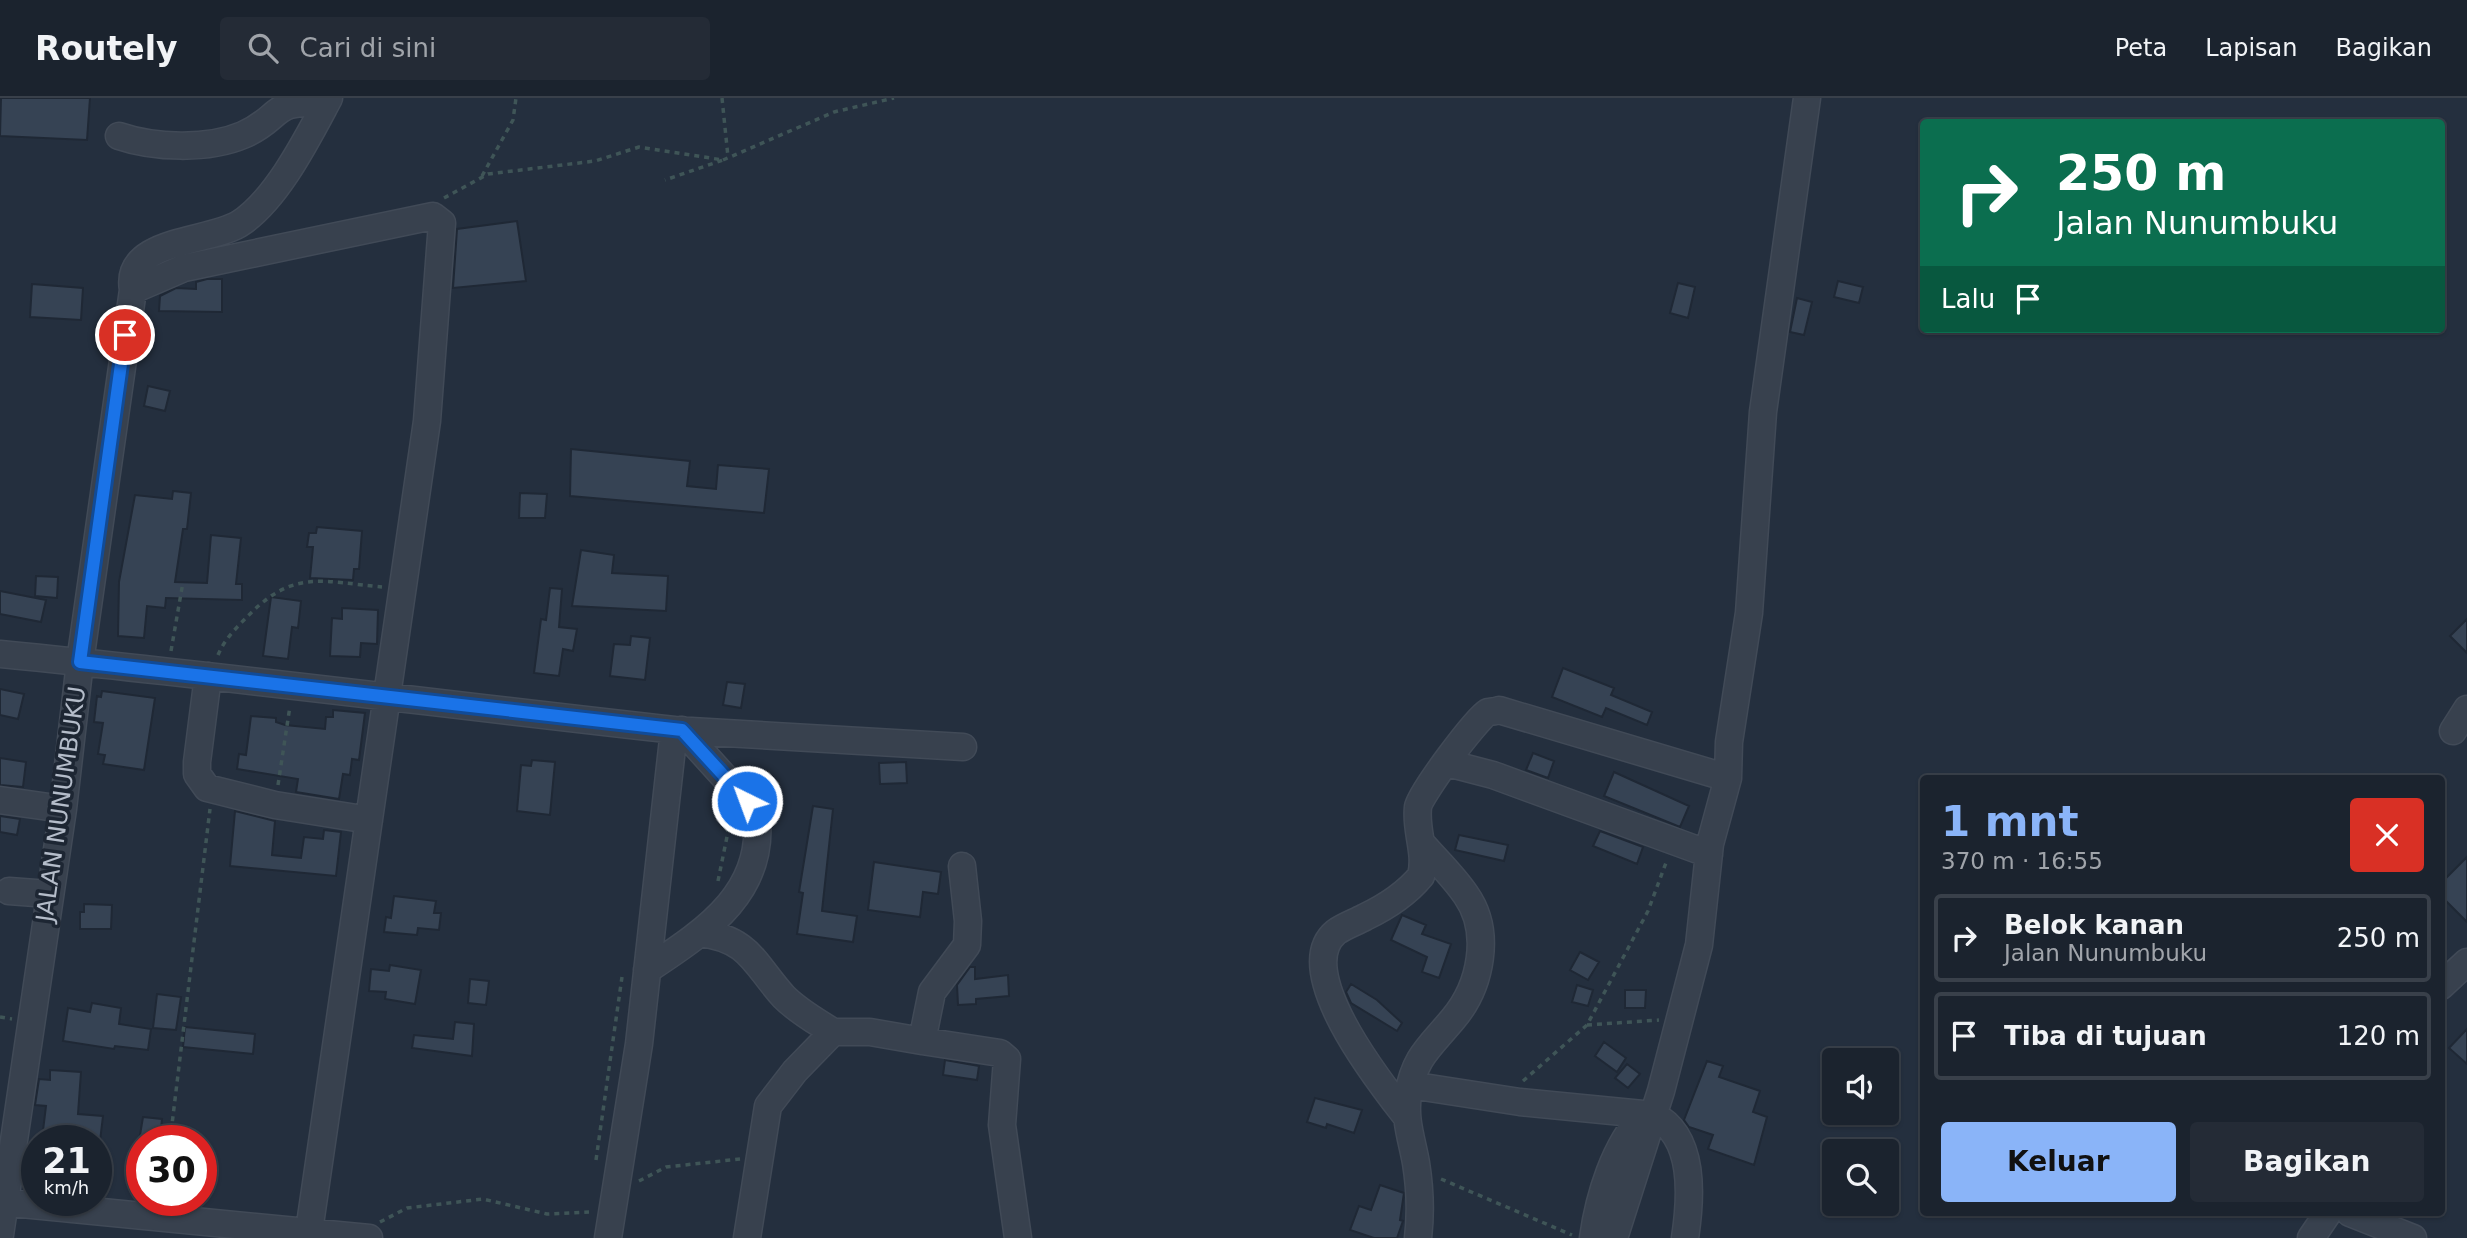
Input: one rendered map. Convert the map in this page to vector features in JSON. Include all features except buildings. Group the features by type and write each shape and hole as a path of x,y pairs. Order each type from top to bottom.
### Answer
{"street":[{"path":"1614,1238 1699,945 1709,854 1728,778 1729,742 1749,613 1763,412 1807,98"},
{"path":"119,136 139,141 183,145 220,141 243,135 292,102 327,101"},
{"name":"JALAN NUNUMBUKU","path":"0,1235 2,1202 63,809 80,662 133,290 131,275 137,262 170,246 212,235 240,223 276,185 327,101"},
{"path":"133,290 197,265 433,216 440,220 442,247 427,421 308,1234"},
{"path":"0,654 167,670 293,688 678,730 963,747"},
{"path":"208,676 197,774 212,792 369,820"},
{"path":"2452,731 2467,709"},
{"path":"1406,1116 1373,1074 1339,1015 1325,983 1325,950 1336,932 1369,915 1412,887 1421,876 1424,846 1419,826 1420,798 1475,723 1489,712 1499,710 1728,778"},
{"path":"635,970 700,933 722,915 740,893 752,860 758,825 752,807 678,730"},
{"path":"608,1238 639,1044 635,970 678,730"},
{"path":"1447,763 1493,775 1709,854"},
{"path":"0,800 63,809"},
{"path":"1418,1238 1420,1217 1417,1168 1406,1116 1410,1085 1414,1067 1424,1049 1466,1002 1474,985 1480,955 1479,929 1468,897 1424,846"},
{"path":"922,1041 933,992 965,950 968,940 962,866"},
{"path":"9,891 49,894"},
{"path":"700,933 733,941 751,955 782,995 801,1012 833,1032 870,1032 979,1049 1006,1057 1002,1125 1018,1238"},
{"path":"2445,982 2467,962"},
{"path":"747,1238 759,1149 768,1106 795,1070 833,1032"},
{"path":"1410,1085 1503,1100 1648,1114 1666,1121 1675,1131 1683,1152 1689,1194 1685,1238"},
{"path":"1593,1238 1602,1196 1623,1144 1648,1114"},
{"path":"2,1202 308,1234 362,1237"},
{"path":"2311,1238 2326,1216"},
{"path":"2358,1216 2413,1238"}],"path":[{"path":"481,178 513,120 516,98"},
{"path":"722,98 729,157"},
{"path":"665,180 723,160 834,112 894,98"},
{"path":"432,204 488,174 595,161 639,147 723,160"},
{"path":"208,676 220,648 233,631 270,595 286,586 298,581 401,589"},
{"path":"167,670 183,582"},
{"path":"275,805 293,688"},
{"path":"172,1125 212,792"},
{"path":"715,891 732,818 723,807"},
{"path":"1503,1100 1587,1025 1648,911 1674,842"},
{"path":"596,1161 635,970"},
{"path":"1587,1025 1680,1018"},
{"path":"616,1193 666,1167 748,1158 759,1149"},
{"path":"1417,1168 1577,1238"},
{"path":"362,1237 407,1208 483,1199 547,1214 588,1215 590,1202"}],"route":[{"path":"125,335 80,662 180,671 316,691 682,730 747,801"}]}
